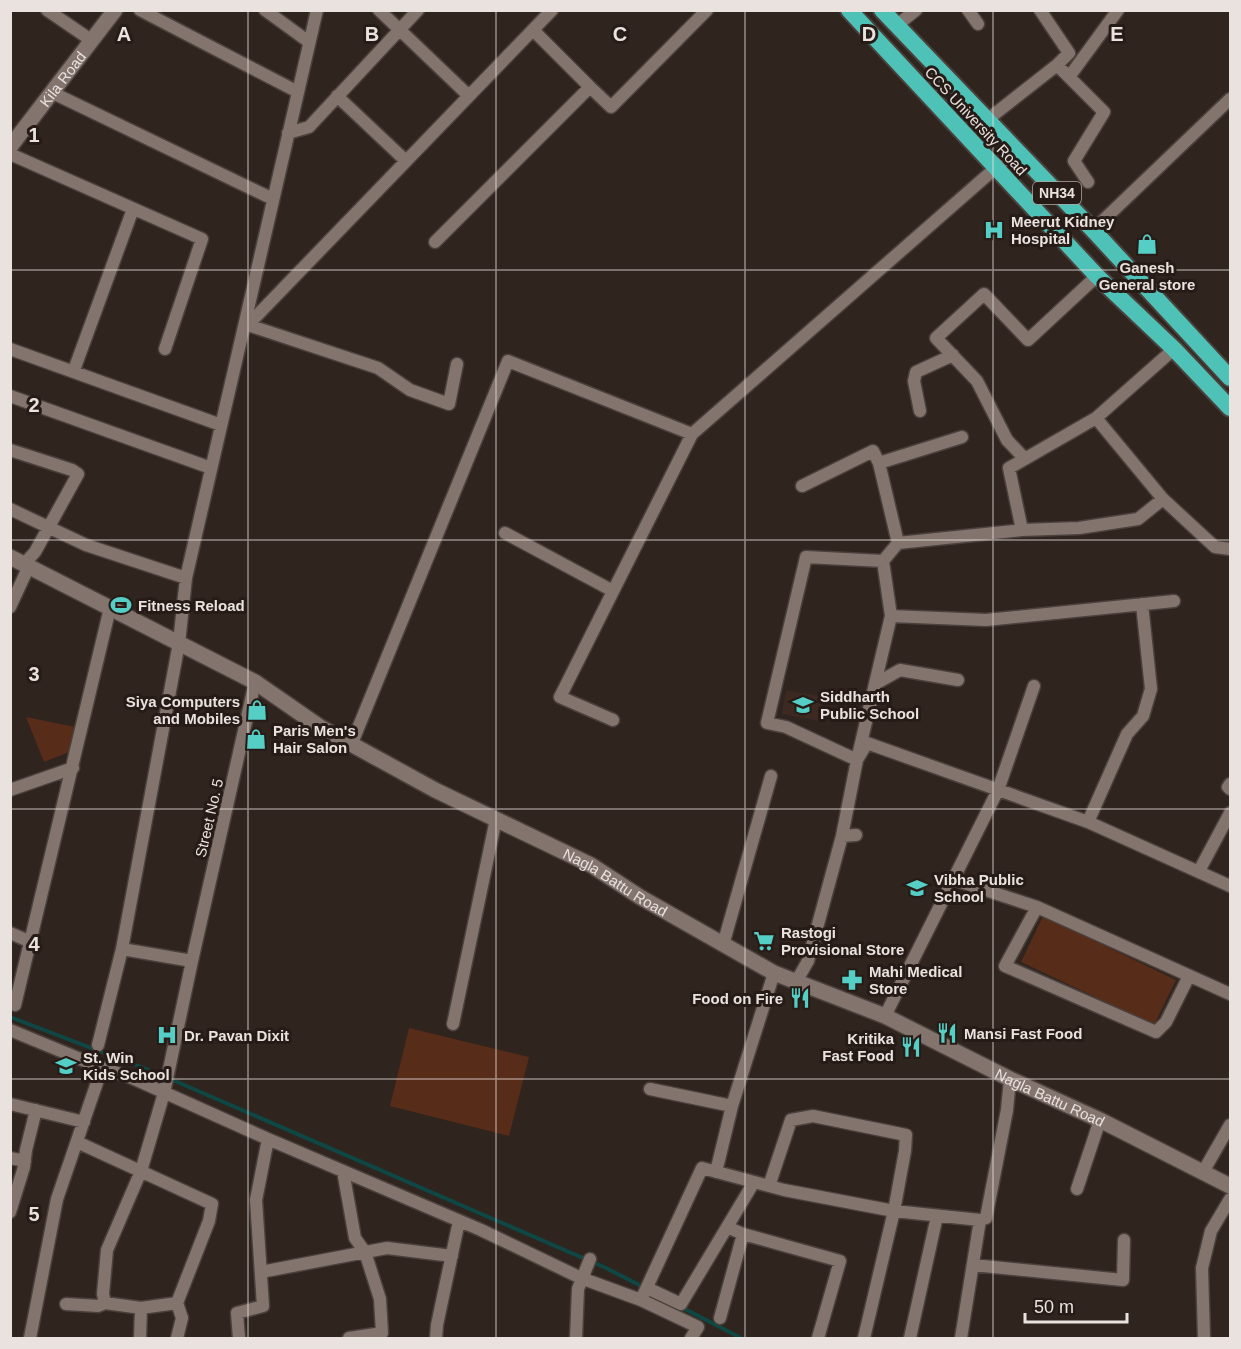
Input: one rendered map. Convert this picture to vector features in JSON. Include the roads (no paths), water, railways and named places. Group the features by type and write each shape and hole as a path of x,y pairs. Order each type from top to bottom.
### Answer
{"highway":[{"name":"CCS University Road","path":"849,10 1097,276 1174,349 1230,408"},
{"name":"CCS University Road","path":"882,10 1093,230 1230,378"}],"street":[{"path":"47,10 91,40"},
{"name":"Kila Road","path":"10,147 115,10"},
{"path":"140,10 298,92"},
{"path":"265,10 309,42"},
{"path":"98,1045 122,949 179,643 186,578 317,10"},
{"path":"379,10 469,96"},
{"path":"288,133 309,127 418,10"},
{"path":"245,327 552,10"},
{"path":"533,30 611,107 707,10"},
{"path":"897,26 916,10"},
{"path":"968,10 978,24"},
{"path":"987,120 1069,53 1040,10"},
{"path":"1069,77 1118,10"},
{"path":"1057,65 1104,112 1074,161 1088,182"},
{"path":"435,242 590,87"},
{"path":"52,93 273,199"},
{"path":"337,96 406,161"},
{"path":"1093,230 1230,99"},
{"path":"613,720 560,697 692,434 1015,151"},
{"path":"10,154 202,239 165,349"},
{"path":"74,370 134,209"},
{"path":"1025,459 1007,440 977,381 936,338 984,294 1028,340 1097,276"},
{"path":"245,327 378,368 410,390 449,404 457,364"},
{"path":"10,349 74,370 221,425"},
{"path":"1022,530 1009,468 1096,418 1174,349"},
{"path":"920,411 914,381 916,372 953,355"},
{"path":"352,743 508,361 692,434"},
{"path":"10,396 211,468"},
{"path":"1096,418 1163,499 1215,547 1230,549"},
{"path":"879,463 962,436"},
{"path":"10,450 78,474 35,552 21,562 10,607"},
{"path":"802,486 873,451 879,463 898,543"},
{"path":"796,982 808,961 842,836 857,760 891,616 883,561 898,543 1022,530 1079,528 1138,519 1163,499"},
{"path":"10,510 86,545 186,578"},
{"path":"505,533 613,591"},
{"path":"857,760 786,727 767,723 806,557 883,561"},
{"name":"Nagla Battu Road","path":"21,562 255,682 320,727 435,790 591,865 640,897 774,973 885,1017 1010,1079 1100,1120 1230,1186"},
{"path":"891,616 986,620 1174,601"},
{"path":"1088,822 1127,734 1143,716 1151,688 1142,604"},
{"path":"15,1005 110,608"},
{"path":"875,684 900,670 958,680"},
{"name":"Street No. 5","path":"105,1303 103,1294 107,1250 141,1171 166,1085 255,682"},
{"path":"885,1017 998,790 1034,686"},
{"path":"857,760 867,743 1088,822 1230,886"},
{"path":"10,790 73,768"},
{"path":"723,945 771,776"},
{"path":"1230,784 1228,787 1230,789"},
{"path":"1199,871 1230,813"},
{"path":"453,1024 496,819"},
{"path":"842,836 856,835"},
{"path":"955,880 1037,907 1230,994"},
{"path":"1037,907 1005,966 1156,1032 1166,1022 1189,976"},
{"path":"10,933 31,942"},
{"path":"122,949 192,961"},
{"path":"716,1172 732,1106 774,973"},
{"path":"10,1030 102,1068 132,1078 166,1085 268,1139 583,1275 681,1304 754,1182"},
{"path":"30,1338 57,1199 102,1068"},
{"path":"644,1293 702,1168 769,1186 894,1211 980,1220 986,1218 1007,1110 1010,1079"},
{"path":"650,1089 732,1106"},
{"path":"10,1104 84,1122"},
{"path":"10,1212 12,1198 16,1196 25,1161 36,1110"},
{"path":"769,1186 791,1119 813,1116 906,1135 894,1211 864,1338"},
{"path":"1077,1189 1100,1120"},
{"path":"1203,1172 1230,1125"},
{"path":"239,1338 237,1313 263,1306 255,1200 268,1139"},
{"path":"77,1142 212,1204 209,1221 177,1303 182,1318 177,1338"},
{"path":"10,1158 25,1161"},
{"path":"343,1171 355,1238 365,1252 380,1299 382,1333 349,1338"},
{"path":"1204,1338 1202,1268 1211,1231 1230,1199"},
{"path":"910,1338 937,1216"},
{"path":"961,1338 980,1220"},
{"path":"436,1338 459,1221"},
{"path":"727,1227 743,1234 840,1261 818,1338"},
{"path":"720,1318 743,1234"},
{"path":"973,1265 1123,1280 1124,1240"},
{"path":"261,1272 387,1248 452,1256"},
{"path":"576,1338 578,1289 590,1259"},
{"path":"644,1293 698,1327 692,1338"},
{"path":"66,1304 98,1306 105,1303 141,1308 177,1303"},
{"path":"140,1338 141,1308"}],"waterway":[{"path":"10,1017 159,1074 606,1268 645,1288"},
{"path":"681,1307 741,1338"}],"place":[{"name":"Meerut Kidney Hospital","path":"994,230"},
{"name":"Ganesh General store","path":"1147,244"},
{"name":"Fitness Reload","path":"121,605"},
{"name":"Siddharth Public School","path":"803,705"},
{"name":"Siya Computers and Mobiles","path":"257,710"},
{"name":"Paris Men's Hair Salon","path":"256,739"},
{"name":"Vibha Public School","path":"917,888"},
{"name":"Rastogi Provisional Store","path":"764,941"},
{"name":"Mahi Medical Store","path":"852,980"},
{"name":"Food on Fire","path":"800,998"},
{"name":"Mansi Fast Food","path":"947,1033"},
{"name":"Dr. Pavan Dixit","path":"167,1035"},
{"name":"Kritika Fast Food","path":"911,1047"},
{"name":"St. Win Kids School","path":"66,1066"}]}
